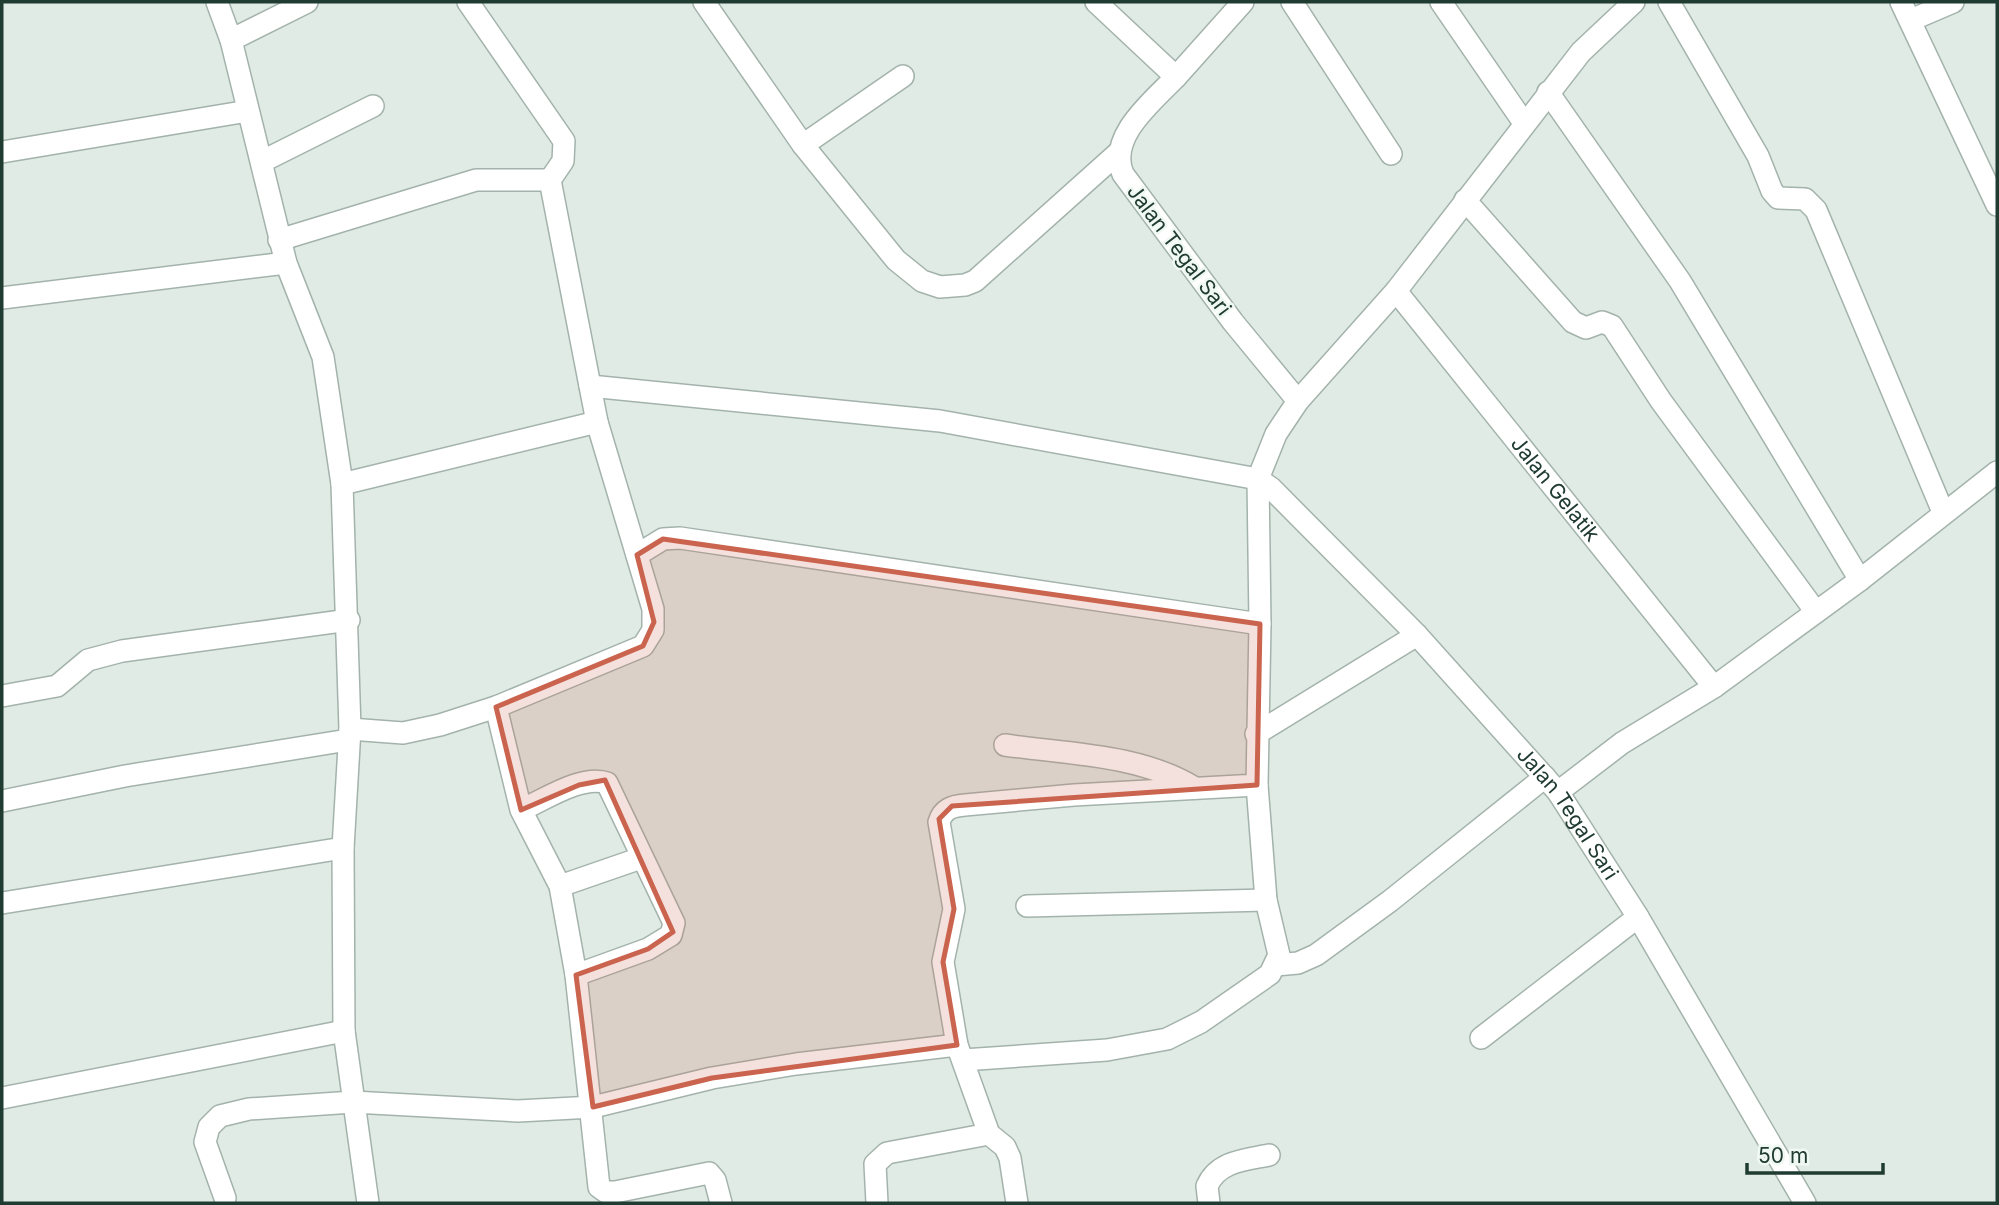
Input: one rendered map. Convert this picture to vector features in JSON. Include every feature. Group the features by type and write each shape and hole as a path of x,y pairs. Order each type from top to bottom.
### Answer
{"street":[{"path":"217,2 231,40 263,162 279,240 323,357 342,484 349,620 349,734 342,848 344,1031 368,1203"},
{"path":"231,40 307,2"},
{"path":"2,801 349,734 422,730 496,707 643,646 650,637 654,622 597,422 550,180 563,161 564,141 468,2"},
{"path":"704,2 803,145 897,260 922,281 940,287 965,285 989,270 1118,153 1133,124 1243,2"},
{"path":"1096,2 1176,77"},
{"path":"1292,2 1391,154"},
{"path":"1441,2 1524,123"},
{"path":"225,1198 205,1142 209,1127 220,1116 250,1109 353,1102 518,1111 593,1107 712,1078 796,1064 960,1052 1107,1050 1167,1039 1201,1022 1270,974 1279,955 1266,900 1257,785 1260,624 1258,479 1276,434 1298,401 1396,291 1548,92 1597,36 1634,2"},
{"path":"1669,2 1758,156 1772,191 1778,198 1805,199 1816,210 1943,512"},
{"path":"1953,2 1906,11 1997,205"},
{"path":"803,145 903,76"},
{"path":"1548,92 1680,281 1860,580"},
{"path":"263,162 373,106"},
{"path":"2,152 248,111"},
{"name":"Jalan Tegal Sari","path":"1118,153 1119,163 1130,186 1233,322 1298,401"},
{"path":"279,240 476,180 550,180"},
{"path":"1465,200 1573,322 1586,328 1602,322 1612,326 1661,401 1816,612"},
{"path":"2,298 286,263"},
{"name":"Jalan Gelatik","path":"1396,291 1714,687"},
{"path":"590,387 940,421 1258,479"},
{"path":"342,484 597,422"},
{"path":"1276,965 1298,963 1316,955 1551,784 1714,687 1860,580 1997,472"},
{"name":"Jalan Tegal Sari","path":"1258,479 1291,505 1417,635 1551,784 1638,918 1805,1203"},
{"path":"637,555 663,539 680,538 1260,624"},
{"path":"2,696 57,686 88,660 122,651 349,620"},
{"path":"1256,734 1417,635"},
{"path":"496,707 521,810 560,886 576,975 593,1107 597,1181 606,1192 709,1173 715,1180 721,1203"},
{"path":"1005,745 1129,763 1171,774 1195,788"},
{"path":"521,810 579,785 600,781 607,783 674,923 671,935 648,949 576,975"},
{"path":"1017,1203 1010,1157 1005,1147 989,1134 960,1052 943,962 954,909 939,822 945,811 965,804 1047,797 1257,785"},
{"path":"2,903 342,848"},
{"path":"560,886 641,858"},
{"path":"1027,906 1266,900"},
{"path":"1481,1038 1638,918"},
{"path":"2,1098 344,1031"},
{"path":"877,1203 875,1164 887,1153 989,1134"},
{"path":"1209,1203 1207,1186 1218,1169 1230,1163 1269,1155"}],"highlighted area":[{"path":"663,539 1260,624 1257,785 952,806 939,819 954,909 943,962 957,1045 712,1078 593,1107 576,975 648,949 673,932 605,780 579,785 521,810 496,707 643,646 654,622 637,555"}]}
